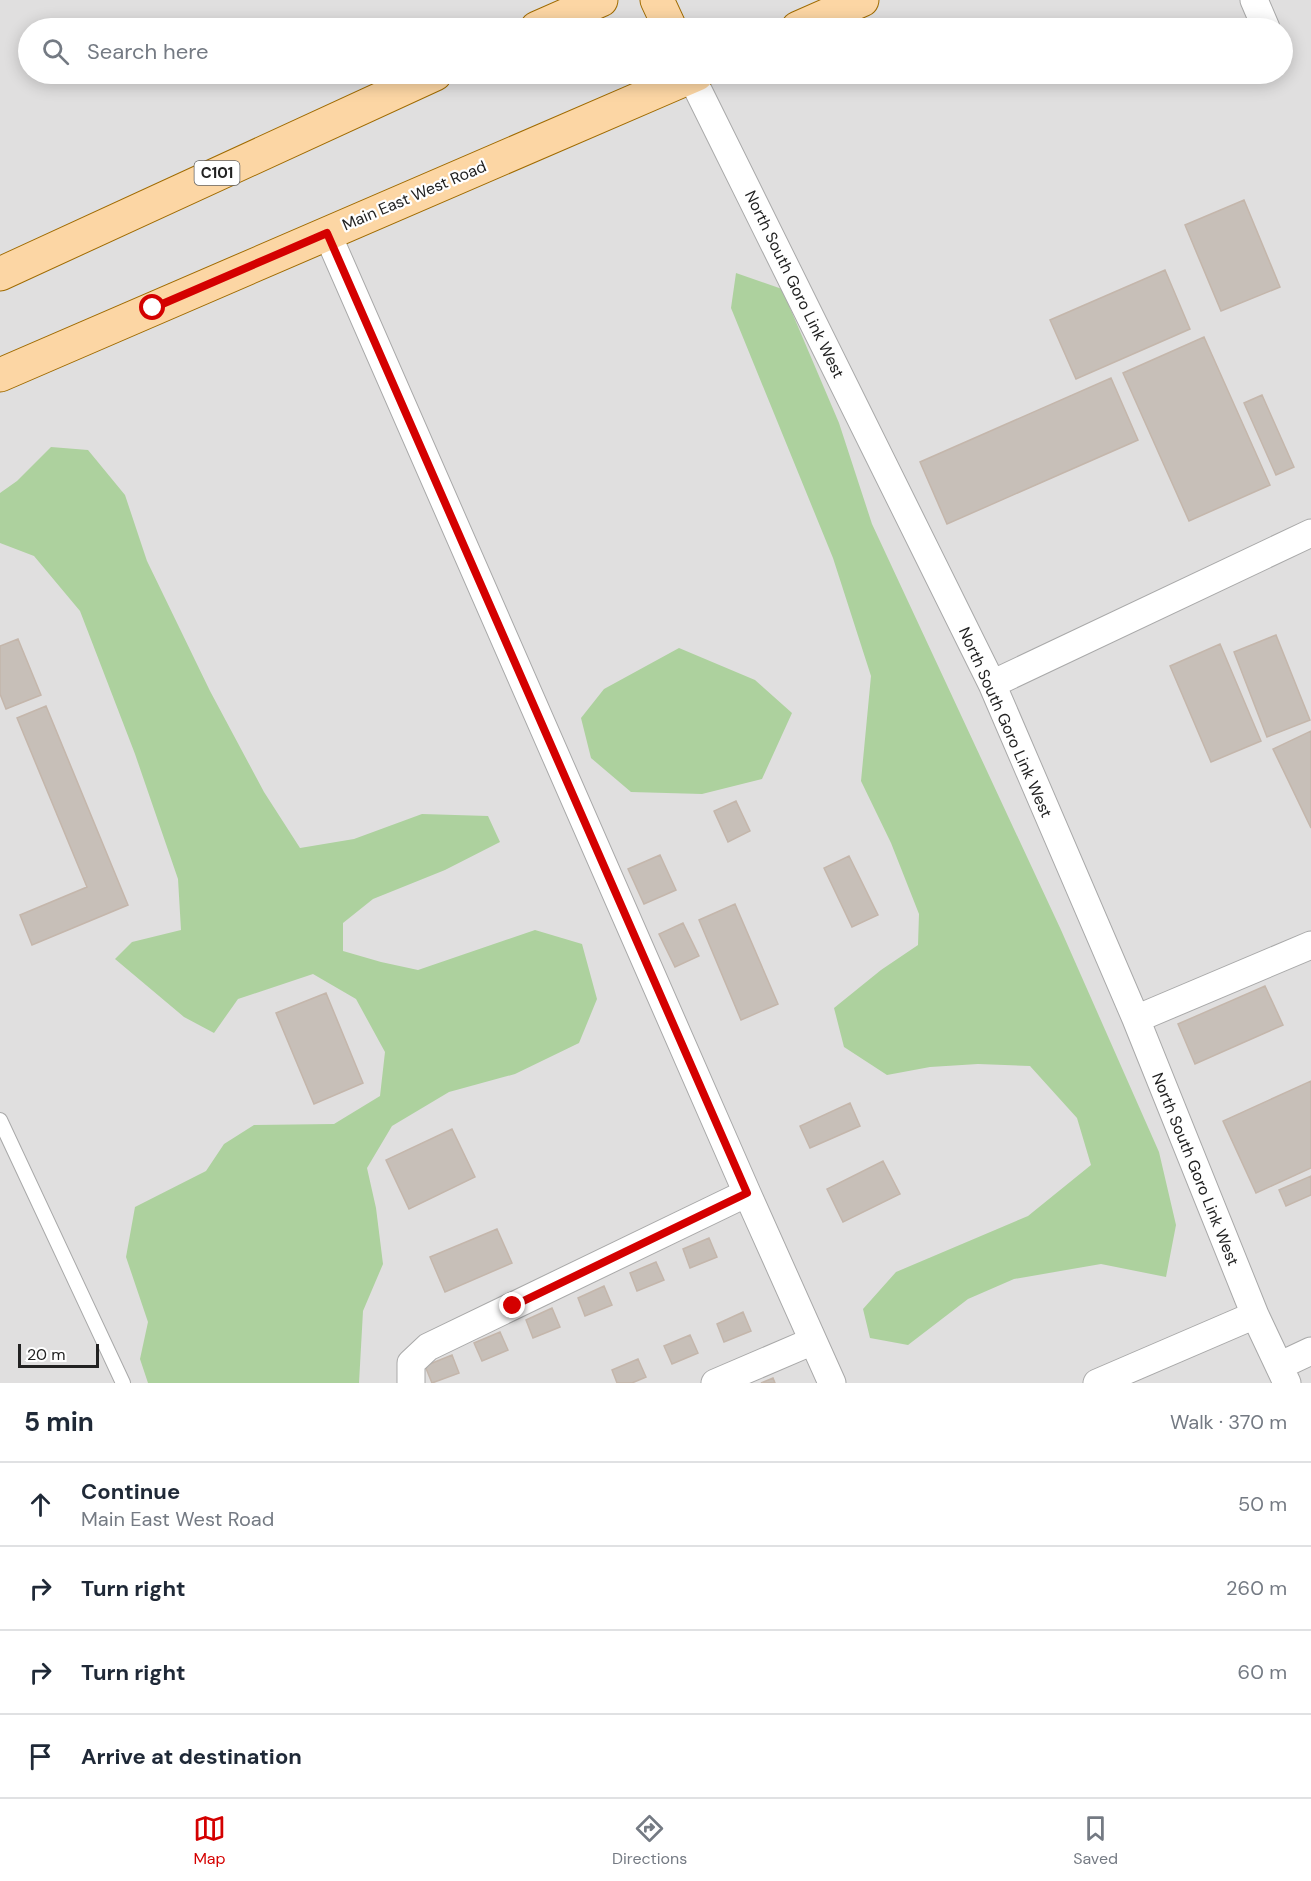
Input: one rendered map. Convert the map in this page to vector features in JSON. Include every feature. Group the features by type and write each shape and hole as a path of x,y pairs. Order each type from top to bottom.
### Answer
{"main road":[{"path":"560,18 601,0"},
{"path":"657,0 665,18"},
{"path":"821,18 862,0"},
{"name":"C101","path":"0,274 413,84"},
{"name":"Main East West Road","path":"0,375 670,84"}],"street":[{"path":"1254,0 1262,18"},
{"name":"North South Goro Link West","path":"698,84 992,684 1136,1018 1255,1315 1283,1374"},
{"path":"327,233 832,1383"},
{"path":"992,684 1311,533"},
{"path":"1136,1018 1311,945"},
{"path":"411,1383 411,1363 428,1347 747,1193"},
{"path":"1096,1383 1255,1315"},
{"path":"715,1383 813,1341"},
{"path":"1283,1374 1311,1352"}],"lane":[{"path":"0,1120 123,1383"}],"shaded area":[{"path":"0,0 1311,0 1311,1383 0,1383"}],"green space":[{"path":"736,273 782,289 839,423 872,524 1061,930 1159,1152 1176,1225 1166,1277 1101,1264 1014,1279 968,1299 908,1345 870,1338 863,1309 896,1272 1028,1216 1091,1165 1077,1118 1030,1066 978,1064 930,1067 887,1075 844,1047 834,1008 881,970 918,945 919,914 891,843 861,781 871,676 833,558 731,308"},
{"path":"51,447 88,450 125,495 147,561 210,691 264,792 300,848 354,839 422,814 488,816 500,842 445,870 373,899 343,923 343,951 418,970 535,930 582,944 597,999 579,1043 515,1074 449,1092 392,1126 367,1168 376,1208 383,1264 363,1311 359,1383 148,1383 140,1359 148,1322 126,1257 135,1207 206,1171 224,1144 254,1125 334,1124 380,1096 385,1052 356,999 313,974 238,999 214,1033 184,1017 115,959 132,942 181,930 178,879 135,754 80,611 34,556 0,543 0,493 17,481"},
{"path":"679,648 755,680 792,713 762,779 702,794 631,792 591,758 581,718 604,689"}],"building":[{"path":"1244,200 1280,287 1221,311 1185,225"},
{"path":"1165,270 1190,329 1076,379 1050,320"},
{"path":"1204,337 1270,485 1189,521 1123,373"},
{"path":"1111,378 1138,440 947,524 920,462"},
{"path":"1262,395 1294,467 1276,475 1244,403"},
{"path":"1276,635 1310,720 1267,737 1234,652"},
{"path":"18,639 41,695 6,709 0,694 0,646"},
{"path":"1220,644 1261,741 1211,762 1170,666"},
{"path":"46,706 128,905 32,945 20,915 87,887 17,718"},
{"path":"1311,731 1311,828 1273,749"},
{"path":"736,801 750,831 728,842 714,811"},
{"path":"660,855 676,890 644,904 628,869"},
{"path":"849,856 878,915 852,927 824,868"},
{"path":"735,904 778,1004 741,1020 699,920"},
{"path":"683,923 699,956 675,967 659,934"},
{"path":"1265,986 1283,1025 1195,1064 1178,1024"},
{"path":"326,993 363,1083 314,1104 276,1013"},
{"path":"1311,1081 1311,1168 1256,1193 1223,1121"},
{"path":"850,1103 860,1126 810,1148 800,1126"},
{"path":"452,1129 475,1177 409,1209 386,1160"},
{"path":"883,1161 900,1194 843,1222 827,1189"},
{"path":"1311,1176 1311,1195 1286,1206 1279,1190"},
{"path":"497,1229 512,1263 445,1292 430,1257"},
{"path":"709,1238 717,1257 690,1268 683,1249"},
{"path":"656,1262 664,1280 637,1291 630,1273"},
{"path":"604,1286 612,1305 585,1316 578,1298"},
{"path":"552,1308 560,1327 533,1338 526,1320"},
{"path":"743,1312 751,1331 724,1342 717,1324"},
{"path":"500,1332 508,1350 482,1361 474,1343"},
{"path":"690,1335 698,1353 672,1364 664,1346"},
{"path":"452,1355 459,1373 432,1383 425,1366"},
{"path":"638,1359 646,1377 632,1383 617,1383 612,1370"},
{"path":"773,1378 775,1383 761,1383"}],"route":[{"path":"153,308 327,233 747,1193 513,1306"}]}
